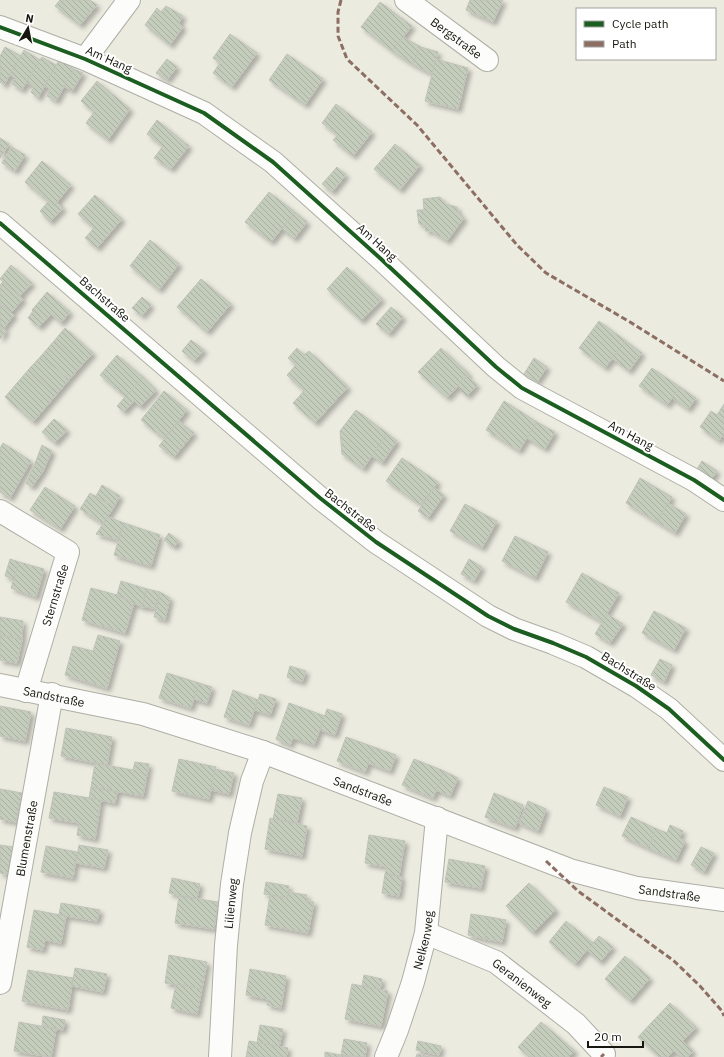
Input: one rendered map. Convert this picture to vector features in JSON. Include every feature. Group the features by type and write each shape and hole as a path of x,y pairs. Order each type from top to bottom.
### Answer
{"street":[{"name":"Am Hang","path":"85,59 129,0"},
{"name":"Bergstraße","path":"406,0 488,60"},
{"name":"Am Hang","path":"0,27 85,59 204,112 273,162 381,259 496,367 522,388 694,480 724,500"},
{"name":"Bachstraße","path":"0,223 320,498 376,542 488,616 514,629 553,642 586,656 636,686 669,709 724,760"},
{"name":"Sternstraße","path":"0,511 68,552 26,691"},
{"name":"Sandstraße","path":"0,685 26,691 52,694 144,714 263,752 570,870 637,888 724,900"},
{"name":"Blumenstraße","path":"0,983 52,694"},
{"name":"Lilienweg","path":"220,1057 226,945 232,884 240,833 252,781 263,752"},
{"name":"Nelkenweg","path":"386,1057 397,1030 413,982 426,933 437,818"},
{"name":"Geranienweg","path":"426,933 496,962 576,1024 604,1054"}],"building":[{"path":"60,0 90,0 97,5 80,25 55,6"},
{"path":"470,0 503,0 493,22 466,10"},
{"path":"380,2 412,26 392,51 361,27"},
{"path":"166,6 183,16 179,23 183,27 170,45 145,25 157,8 161,12"},
{"path":"230,34 257,53 232,87 213,73 220,63 213,58"},
{"path":"403,37 421,47 412,64 392,51"},
{"path":"5,47 21,56 4,85 0,82 0,56"},
{"path":"421,47 438,52 432,74 412,64"},
{"path":"24,50 40,60 22,90 12,84 15,78 10,75"},
{"path":"287,54 323,79 305,105 269,80"},
{"path":"42,57 56,65 38,98 31,92 34,87 26,82"},
{"path":"167,59 177,67 167,80 156,73"},
{"path":"436,59 468,68 458,109 425,101"},
{"path":"59,60 74,69 56,101 47,96 50,89 45,86"},
{"path":"74,69 83,73 72,91 64,86"},
{"path":"97,81 130,109 108,140 86,123 94,112 81,101"},
{"path":"336,104 372,132 353,156 333,140 338,135 322,123"},
{"path":"157,120 189,146 171,169 154,158 163,146 147,134"},
{"path":"0,138 9,144 0,158"},
{"path":"395,144 420,165 400,190 374,169"},
{"path":"12,147 25,155 15,171 2,163"},
{"path":"42,161 71,185 54,206 25,182"},
{"path":"337,167 346,175 332,192 322,184"},
{"path":"269,192 295,212 271,242 245,222"},
{"path":"95,195 122,219 97,248 85,238 94,228 78,214"},
{"path":"440,197 446,204 457,207 458,212 464,218 447,241 431,231 425,231 426,225 419,224 417,210 424,210 423,199"},
{"path":"49,201 54,206 57,202 63,208 50,222 40,211"},
{"path":"295,212 307,222 294,239 282,229"},
{"path":"150,240 179,264 159,290 130,266"},
{"path":"11,265 32,283 20,296 0,279"},
{"path":"347,267 382,299 361,321 327,289"},
{"path":"201,279 231,304 207,332 177,307"},
{"path":"3,282 23,299 11,313 0,303 0,285"},
{"path":"47,292 70,312 61,323 51,314 45,321 32,310"},
{"path":"142,297 151,305 142,316 132,308"},
{"path":"0,303 14,315 3,329 0,327"},
{"path":"391,307 403,317 389,334 376,324"},
{"path":"33,311 45,321 39,327 28,318"},
{"path":"599,321 626,341 605,368 579,348"},
{"path":"0,327 6,331 0,339"},
{"path":"65,328 93,353 82,365 54,341"},
{"path":"191,340 204,350 194,361 182,351"},
{"path":"54,341 82,365 69,380 41,356"},
{"path":"626,341 642,353 629,371 612,358"},
{"path":"297,348 304,355 309,351 348,387 315,423 293,403 304,391 287,375 296,365 288,358"},
{"path":"441,348 469,374 447,398 418,372"},
{"path":"117,355 143,377 126,397 100,375"},
{"path":"41,356 69,380 57,394 29,369"},
{"path":"534,358 547,367 537,382 524,374"},
{"path":"652,368 680,387 667,405 639,386"},
{"path":"29,369 57,394 33,422 5,397"},
{"path":"467,376 477,385 467,396 457,386"},
{"path":"143,377 156,390 140,407 134,401 124,412 117,406"},
{"path":"680,387 696,398 688,409 672,398"},
{"path":"164,391 187,410 164,439 141,420"},
{"path":"504,401 537,422 519,451 486,430"},
{"path":"724,404 724,437 722,436 719,441 700,427 711,411 717,415"},
{"path":"356,410 387,433 363,469 342,454 340,431"},
{"path":"54,419 67,430 55,443 42,432"},
{"path":"179,421 194,433 174,457 159,446"},
{"path":"537,422 555,432 545,449 527,438"},
{"path":"387,433 397,441 382,463 372,456"},
{"path":"3,443 31,461 10,498 0,492 0,448"},
{"path":"42,445 52,451 43,471 34,466"},
{"path":"402,458 438,482 421,505 386,481"},
{"path":"702,461 717,471 708,484 694,474"},
{"path":"34,466 43,471 32,487 26,483"},
{"path":"640,478 672,497 657,522 626,503"},
{"path":"102,485 120,496 114,507 96,496"},
{"path":"45,487 75,506 60,529 30,510"},
{"path":"434,488 444,495 428,518 418,511"},
{"path":"90,493 114,507 103,524 80,509"},
{"path":"668,503 686,514 675,533 657,522"},
{"path":"465,504 497,521 482,548 450,531"},
{"path":"108,517 124,523 118,540 96,534"},
{"path":"124,523 160,535 151,566 114,555"},
{"path":"169,533 179,541 174,547 164,540"},
{"path":"515,536 548,552 535,578 502,561"},
{"path":"10,559 19,562 14,579 5,576"},
{"path":"469,559 482,567 474,581 461,574"},
{"path":"19,562 44,569 36,597 11,588"},
{"path":"582,573 619,593 602,622 566,602"},
{"path":"121,581 147,589 142,607 117,595"},
{"path":"91,588 117,595 134,603 125,633 82,620"},
{"path":"147,589 160,592 155,608 142,607"},
{"path":"160,592 170,598 165,620 154,617"},
{"path":"654,611 686,628 674,650 642,633"},
{"path":"607,614 623,624 610,643 595,634"},
{"path":"0,617 23,621 22,640 0,635"},
{"path":"0,635 22,640 17,663 0,660"},
{"path":"98,635 120,641 107,688 65,675 73,646 93,651"},
{"path":"660,659 672,665 664,682 651,675"},
{"path":"290,666 306,671 302,682 287,677"},
{"path":"167,673 199,683 191,708 159,698"},
{"path":"199,683 212,687 207,703 194,699"},
{"path":"233,690 258,700 249,725 224,717"},
{"path":"260,694 276,699 270,715 255,710"},
{"path":"289,703 325,716 314,745 293,738 290,745 276,739"},
{"path":"0,706 31,712 25,741 0,736"},
{"path":"327,709 342,714 335,735 320,730"},
{"path":"66,728 112,737 107,765 61,756"},
{"path":"346,737 374,747 365,772 337,761"},
{"path":"374,747 396,755 390,771 368,763"},
{"path":"179,759 216,767 209,799 172,791"},
{"path":"414,759 444,771 433,798 402,785"},
{"path":"135,762 149,764 143,796 91,787 95,763 133,770"},
{"path":"215,769 234,773 229,794 211,790"},
{"path":"444,771 458,778 450,796 436,790"},
{"path":"91,787 117,792 115,803 89,798"},
{"path":"604,787 628,797 620,816 596,805"},
{"path":"0,789 22,793 16,822 0,819"},
{"path":"54,792 101,800 95,839 77,835 79,823 49,818"},
{"path":"494,793 523,805 515,828 485,817"},
{"path":"278,794 302,798 297,823 273,819"},
{"path":"528,801 546,809 538,831 519,823"},
{"path":"631,817 657,829 648,848 622,836"},
{"path":"270,818 307,826 302,856 265,849"},
{"path":"670,825 683,831 679,838 685,841 676,860 648,848 657,829 667,833"},
{"path":"369,835 405,841 399,876 385,874 387,867 365,863"},
{"path":"0,845 13,847 8,874 0,873"},
{"path":"79,845 108,850 104,868 76,863"},
{"path":"46,846 77,852 73,878 41,872"},
{"path":"701,847 714,853 704,872 691,865"},
{"path":"449,859 485,866 481,888 445,882"},
{"path":"385,874 402,877 399,896 382,893"},
{"path":"172,878 200,884 197,899 169,893"},
{"path":"266,882 289,886 287,898 264,894"},
{"path":"529,883 556,910 533,933 506,906"},
{"path":"288,892 307,895 306,901 314,902 308,933 265,925 270,895 287,898"},
{"path":"179,896 218,902 214,929 175,923"},
{"path":"61,903 100,910 97,921 59,915"},
{"path":"34,910 66,916 61,943 45,940 43,950 27,947"},
{"path":"471,914 490,917 485,939 468,935"},
{"path":"490,917 506,920 502,942 485,939"},
{"path":"566,921 593,943 575,964 549,942"},
{"path":"599,936 613,947 600,962 587,950"},
{"path":"169,955 207,962 202,989 165,983"},
{"path":"625,956 650,978 630,1001 605,979"},
{"path":"75,968 107,974 103,992 72,986"},
{"path":"250,969 286,976 281,1008 267,1005 268,999 246,995"},
{"path":"28,970 73,978 68,1010 22,1001"},
{"path":"364,975 382,979 380,990 362,986"},
{"path":"176,984 202,989 197,1014 171,1008"},
{"path":"352,984 388,991 381,1026 345,1019"},
{"path":"670,1003 696,1027 683,1041 693,1051 688,1057 680,1057 674,1051 668,1057 659,1057 638,1037"},
{"path":"43,1016 65,1020 63,1030 42,1026"},
{"path":"19,1022 56,1029 51,1057 14,1051"},
{"path":"541,1022 575,1051 569,1057 529,1057 518,1047"},
{"path":"260,1025 283,1029 279,1047 257,1043"},
{"path":"344,1039 367,1043 365,1057 341,1055"},
{"path":"249,1041 288,1048 286,1057 246,1057"},
{"path":"418,1041 441,1046 439,1055 416,1050"},
{"path":"325,1052 341,1055 350,1057 325,1057"},
{"path":"417,1054 430,1057 416,1057"}],"marked path":[{"path":"341,0 338,12 338,36 347,59 417,125 517,245 546,273 630,322 724,381"},
{"path":"546,861 578,891 674,961 700,986 722,1011 724,1016"},
{"path":"601,1057 604,1054"}],"cycle path":[{"path":"0,27 85,59 204,113 273,162 381,259 496,367 522,388 694,480 724,500"},
{"path":"0,223 320,498 376,542 488,616 514,629 586,657 636,686 669,709 724,760"}]}
